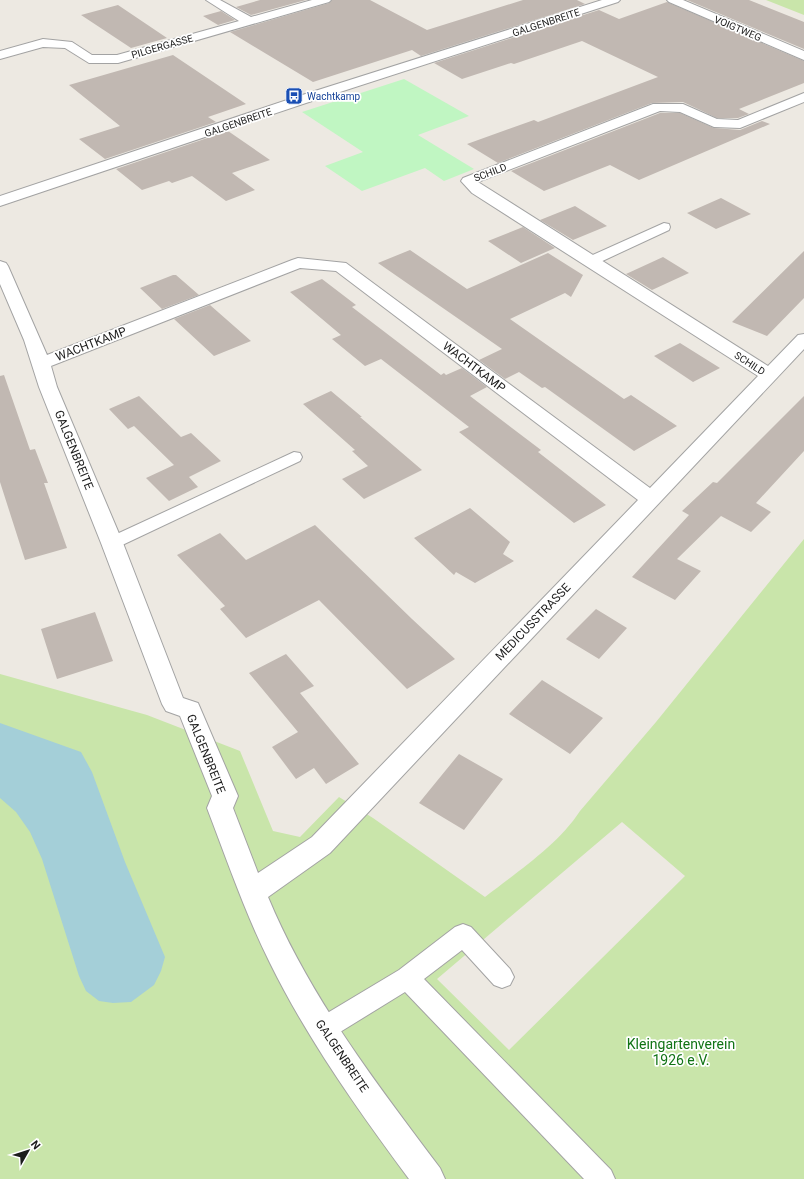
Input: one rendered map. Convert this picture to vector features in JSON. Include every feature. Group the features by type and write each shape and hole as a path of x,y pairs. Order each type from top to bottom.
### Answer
{"street":[{"path":"212,0 248,21"},
{"name":"PILGERGASSE","path":"0,55 43,43 68,45 89,59 118,59 325,0"},
{"name":"GALGENBREITE","path":"0,201 301,100 614,0"},
{"name":"VOIGTWEG","path":"673,0 804,56"},
{"name":"SCHILD","path":"769,375 477,190 468,181 658,107 683,108 714,123 740,124 804,97"},
{"name":"WACHTKAMP","path":"42,362 298,263 340,266 651,499"},
{"name":"GALGENBREITE","path":"0,266 42,362 48,387 112,543 174,704 189,710 225,796 220,808 253,892 280,954 323,1029 399,1140 429,1179"},
{"name":"MEDICUSSTRASSE","path":"253,892 321,845 804,339"}],"lane":[{"path":"591,261 664,227"},
{"path":"112,543 294,457"},
{"path":"323,1029 407,978 463,935 502,977"},
{"path":"407,978 602,1179"}],"green space":[{"path":"766,0 804,0 804,15"},
{"path":"404,79 469,116 418,135 474,169 444,181 425,168 362,191 325,166 363,152 302,112"},
{"name":"Kleingartenverein 1926 e.V.","path":"804,539 804,1179 0,1179 0,674 147,715 240,751 273,831 300,837 339,797 373,818 485,897 549,847 656,722","holes":["622,822 685,876 509,1050 437,979"]}],"water":[{"path":"0,723 81,752 92,772 125,862 165,957 161,971 154,985 131,1002 113,1003 99,1001 86,991 79,976 42,859 30,832 16,812 0,798"}],"building":[{"path":"260,0 306,0 251,15 236,7"},
{"path":"332,0 370,0 427,30 523,0 577,0 585,4 421,56 412,50 313,82 230,32 329,3"},
{"path":"687,0 749,0 804,22 804,49"},
{"path":"667,2 804,61 804,83 739,109 749,114 738,118 717,118 683,102 652,103 498,163 467,144 534,120 538,122 658,77 582,41 514,64 511,63 462,79 434,63 599,10 619,19"},
{"path":"118,5 167,38 131,48 81,15"},
{"path":"221,11 235,20 218,25 203,16"},
{"path":"173,55 246,104 208,117 216,122 105,159 79,139 120,126 69,85"},
{"path":"660,113 680,113 714,128 740,130 762,121 770,124 639,180 610,165 544,191 511,171"},
{"path":"228,131 270,160 232,173 255,190 226,201 192,176 172,183 169,181 142,190 116,169"},
{"path":"721,198 751,214 716,229 687,213"},
{"path":"575,206 607,226 573,240 540,220"},
{"path":"523,227 555,248 521,263 488,241"},
{"path":"410,250 467,289 548,253 583,275 571,297 565,293 510,319 624,399 631,395 677,426 634,451 545,387 542,388 519,372 505,379 479,360 502,349 378,263"},
{"path":"804,251 804,298 767,336 732,322"},
{"path":"663,257 689,273 652,290 626,274"},
{"path":"176,275 199,295 162,309 140,288"},
{"path":"322,279 356,305 352,307 441,375 444,373 446,375 462,368 487,387 470,396 541,450 538,452 606,505 574,523 459,432 469,427 381,359 365,366 332,339 341,335 290,292"},
{"path":"210,305 251,341 214,356 174,319"},
{"path":"680,343 720,368 693,382 654,356"},
{"path":"4,375 30,450 35,449 48,483 44,483 67,548 25,560 0,482 0,376"},
{"path":"331,391 422,470 364,499 342,479 368,466 352,451 355,450 303,404"},
{"path":"139,396 181,437 191,433 221,461 189,477 198,487 169,501 146,478 174,465 134,426 128,429 109,409"},
{"path":"804,396 804,451 756,503 771,512 751,532 721,516 677,559 701,571 675,600 632,577 689,515 682,511 713,482 717,483"},
{"path":"470,508 510,542 503,554 514,561 475,583 456,572 454,575 414,538"},
{"path":"315,525 455,659 407,689 319,600 246,638 220,609 225,606 177,555 220,533 246,560"},
{"path":"596,609 627,628 599,659 566,639"},
{"path":"95,612 113,661 57,679 41,629"},
{"path":"286,654 314,686 300,693 359,764 326,784 314,768 296,779 272,747 298,732 249,673"},
{"path":"542,680 603,718 570,754 509,714"},
{"path":"459,754 503,779 464,830 419,803"}],"place":[{"name":"Wachtkamp","path":"294,96"}]}
